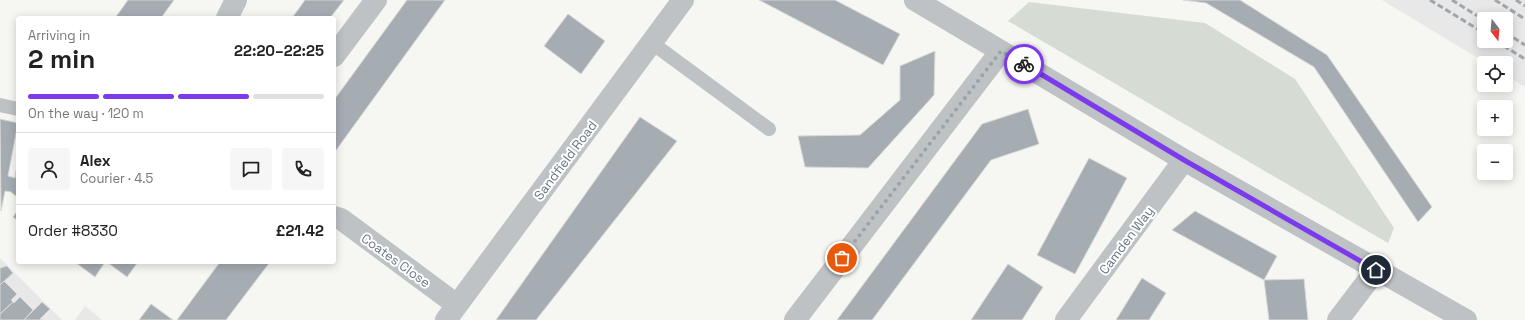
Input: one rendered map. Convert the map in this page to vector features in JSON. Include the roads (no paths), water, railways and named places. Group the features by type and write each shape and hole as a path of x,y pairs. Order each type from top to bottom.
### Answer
{"street":[{"path":"228,16 236,0"},
{"path":"336,53 376,0"},
{"name":"Sandfield Road","path":"452,312 684,0"},
{"path":"915,0 1184,160 1466,320"},
{"path":"795,320 1001,51"},
{"name":"Camden Way","path":"1066,320 1184,160"},
{"name":"Coates Close","path":"336,218 340,219 452,312"},
{"path":"1338,320 1376,270"}],"lane":[{"path":"652,43 769,129"},
{"path":"0,105 16,109"}],"railway":[{"path":"1430,0 1477,29"},
{"path":"1452,0 1477,16"},
{"path":"1495,0 1525,19"},
{"path":"1516,0 1525,6"},
{"path":"1513,37 1525,45"},
{"path":"1507,48 1525,59"}]}
